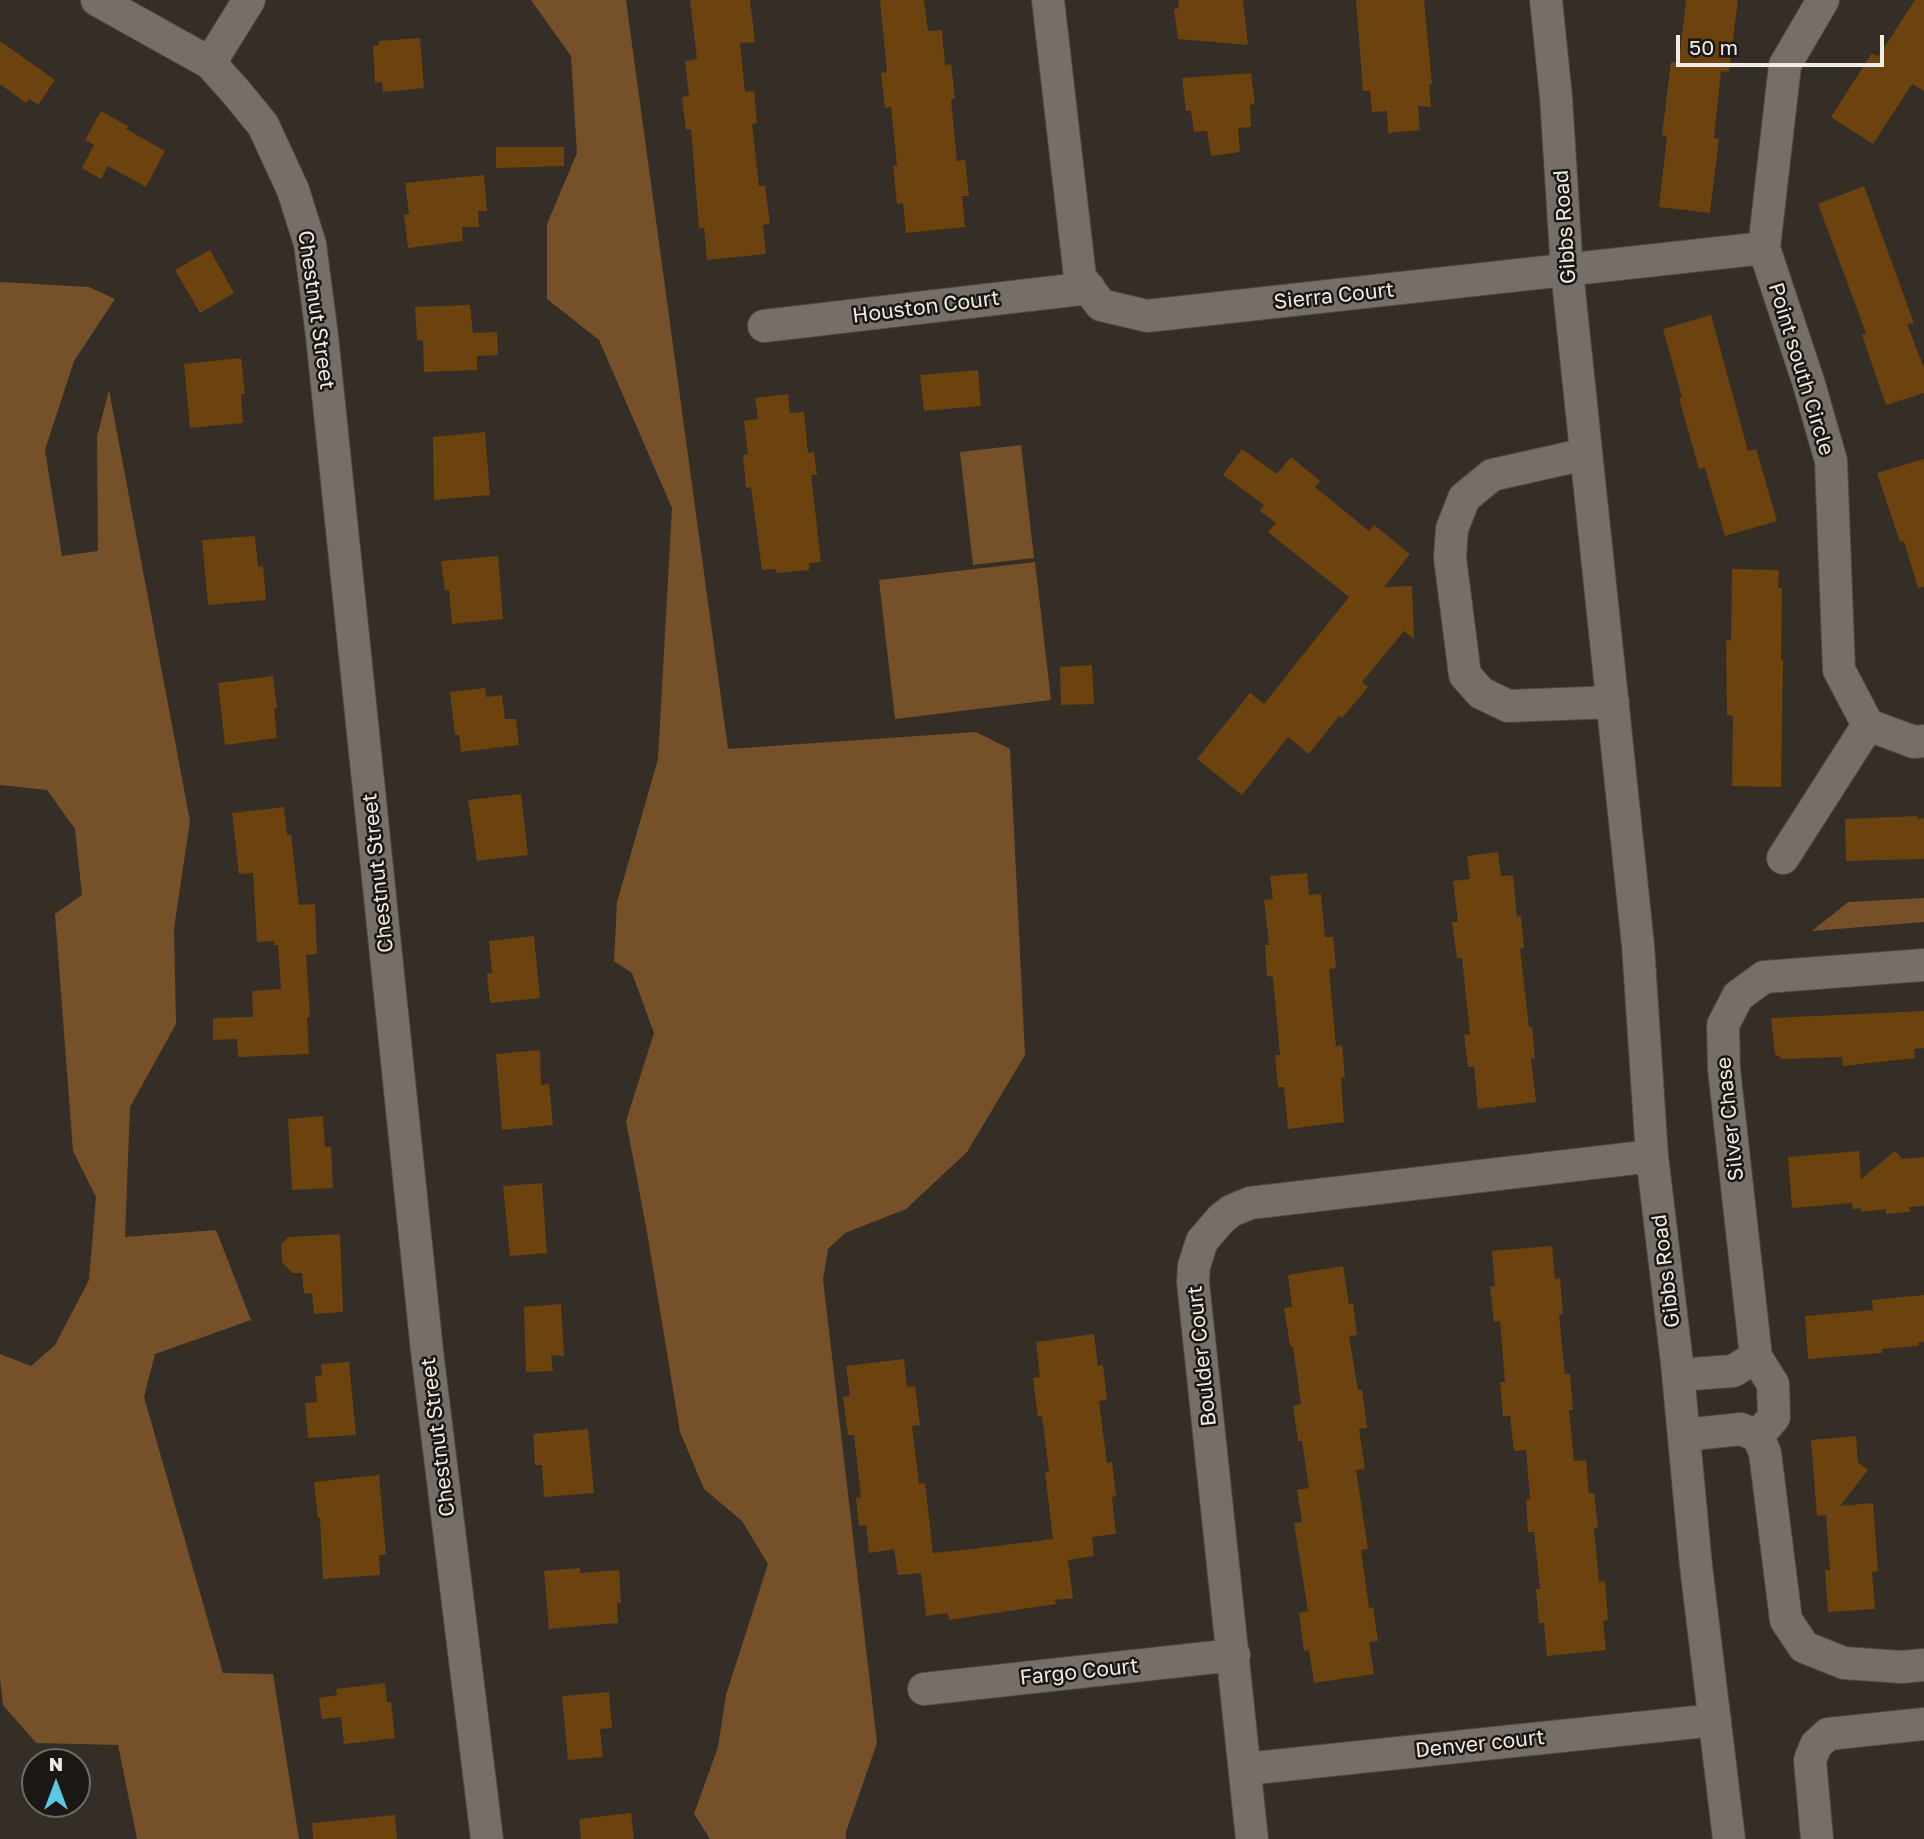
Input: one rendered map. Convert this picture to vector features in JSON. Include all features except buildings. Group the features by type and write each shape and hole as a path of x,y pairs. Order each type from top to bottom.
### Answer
{"street":[{"name":"Chestnut Street","path":"97,0 210,63 263,125 293,190 310,244 322,336 427,1351 487,1839"},
{"path":"210,63 250,0"},
{"path":"1048,0 1080,277 1095,297"},
{"name":"Gibbs Road","path":"1546,0 1556,97 1567,271 1638,946 1652,1156 1678,1375 1696,1566 1729,1839"},
{"name":"Point south Circle","path":"1823,0 1785,65 1764,248 1809,384 1830,461 1839,670 1868,725"},
{"name":"Sierra Court","path":"1095,297 1147,316 1764,248"},
{"name":"Houston Court","path":"764,326 1095,297"},
{"path":"1586,454 1492,475 1464,498 1452,529 1450,558 1465,675 1481,693 1508,706 1613,702"},
{"path":"1783,858 1868,725 1914,742 1924,741"},
{"name":"Silver Chase","path":"1756,1357 1724,1069 1723,1025 1738,996 1764,977 1924,965"},
{"name":"Boulder Court","path":"1252,1839 1194,1282 1197,1253 1202,1241 1231,1211 1250,1203 1652,1156"},
{"path":"1678,1375 1733,1371 1756,1357 1773,1384 1774,1417 1758,1436"},
{"path":"1684,1435 1741,1429 1758,1436 1765,1452 1786,1620 1804,1647 1844,1663 1902,1667 1924,1665"},
{"name":"Fargo Court","path":"924,1689 1234,1655"},
{"name":"Denver court","path":"1245,1769 1715,1720"},
{"path":"1817,1839 1810,1760 1816,1745 1828,1734 1924,1724"}],"shaded area":[{"path":"531,0 626,0 728,749 976,732 1010,749 1025,1055 967,1152 906,1209 845,1233 828,1249 823,1279 877,1743 846,1832 846,1839 710,1839 694,1814 718,1747 726,1695 768,1564 742,1521 704,1489 680,1432 626,1121 654,1033 632,973 614,961 617,902 658,759 672,508 599,340 547,299 547,224 577,153 571,56"},
{"path":"0,282 89,287 115,299 74,361 45,450 62,556 98,551 97,437 109,390 190,821 174,928 176,1024 130,1107 125,1237 216,1230 251,1320 155,1354 144,1397 223,1673 273,1674 299,1839 137,1839 118,1745 36,1743 3,1705 0,1679 0,1354 31,1366 55,1345 89,1280 96,1197 73,1151 55,914 82,895 75,829 47,790 0,785"},
{"path":"1021,445 1034,558 973,565 960,452"},
{"path":"1035,562 1051,700 895,719 879,580"},
{"path":"1924,898 1924,922 1812,931 1848,902"}]}
